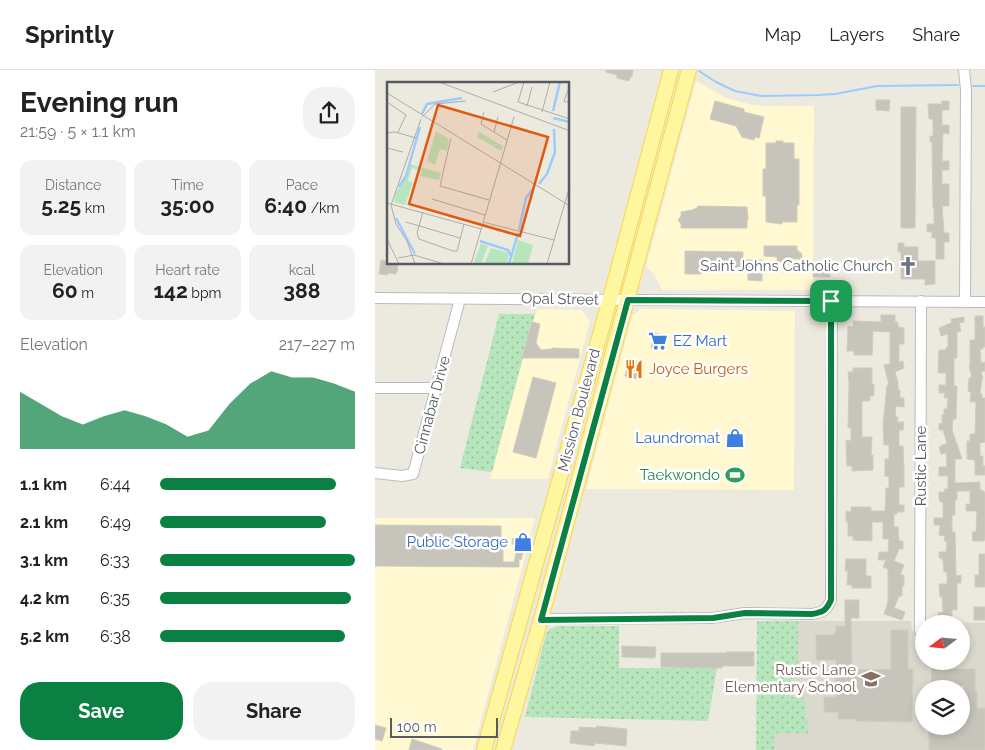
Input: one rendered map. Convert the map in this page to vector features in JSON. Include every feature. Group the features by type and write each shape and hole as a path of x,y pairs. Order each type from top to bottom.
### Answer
{"main road":[{"name":"Mission Boulevard","path":"484,750 614,284 671,70"},
{"name":"Mission Boulevard","path":"503,750 541,620 689,70"}],"street":[{"path":"964,70 966,90 965,302"},
{"name":"Opal Street","path":"375,298 985,302"},
{"name":"Cinnabar Drive","path":"375,473 402,476 413,474 460,299"},
{"path":"541,620 713,618 745,613 812,614 823,612 831,600 831,301"},
{"name":"Rustic Lane","path":"920,615 921,301"},
{"path":"375,388 437,388"}],"shaded area":[{"path":"696,81 726,98 749,104 765,106 814,106 813,290 662,290 654,274 646,266"},
{"path":"537,309 582,310 590,321 548,479 490,479 535,314 537,314"},
{"path":"640,309 795,311 794,490 586,489 632,316"},
{"path":"375,518 535,518 473,750 375,750"},
{"name":"Rustic Lane Elementary School","path":"757,621 911,621 912,631 915,631 915,670 970,670 970,623 985,623 985,750 757,750"}],"green space":[{"path":"499,314 535,314 492,472 460,468"},
{"path":"757,621 798,621 798,663 791,664 791,697 805,698 805,717 807,717 808,733 775,733 774,750 756,750"},
{"path":"555,626 619,626 619,668 717,668 708,721 525,717 546,634 549,629 555,628"}],"building":[{"path":"606,70 633,70 629,81 617,78 617,75 606,72"},
{"path":"876,100 890,100 889,111 876,110"},
{"path":"715,101 764,117 759,138 755,137 754,140 742,137 736,126 710,119"},
{"path":"942,101 949,101 949,110 942,110 942,125 949,125 949,134 943,133 942,161 949,161 949,170 942,170 942,184 949,184 949,206 942,206 944,233 949,233 949,242 944,242 944,259 936,259 936,238 932,238 932,232 927,232 927,224 934,224 932,142 930,142 930,136 933,136 933,119 929,119 928,104 942,104"},
{"path":"901,107 916,107 915,228 901,228"},
{"path":"776,141 794,143 794,159 799,159 797,222 782,222 782,224 766,222 766,196 763,196 763,169 766,169 766,143 776,143"},
{"path":"698,206 747,207 747,228 681,228 678,220 681,212 692,210"},
{"path":"898,243 904,243 904,247 918,247 918,261 935,261 935,284 925,285 925,279 901,279 901,252 898,252"},
{"path":"764,246 797,246 797,250 802,254 802,259 791,259 791,264 777,262 777,257 764,256"},
{"path":"685,251 743,252 743,260 762,260 762,281 748,280 748,270 701,269 701,274 685,274"},
{"path":"381,260 387,261 387,265 398,265 395,274 379,274"},
{"path":"815,262 830,263 830,277 813,277"},
{"path":"881,315 895,315 895,322 898,322 898,327 904,328 904,344 899,344 899,362 903,361 904,368 895,372 898,391 900,390 900,398 904,398 904,407 896,406 895,417 898,417 897,422 904,422 903,430 899,430 899,446 903,446 904,487 899,487 899,505 904,505 904,512 894,514 894,527 898,527 899,541 903,541 903,549 899,549 894,561 904,565 900,575 904,575 904,586 902,586 902,596 899,596 894,608 905,612 902,620 884,614 888,602 888,569 883,567 886,560 878,560 879,552 888,552 889,539 883,539 883,522 872,522 872,541 853,540 853,536 848,536 848,522 846,522 846,511 851,512 851,507 871,507 871,511 885,511 886,488 889,488 889,477 885,476 885,459 889,459 889,445 884,445 883,425 887,385 889,385 884,365 890,364 890,332 873,331 872,355 854,355 854,351 847,351 848,326 853,327 853,321 881,322"},
{"path":"975,316 983,316 983,327 985,327 985,347 980,349 981,363 985,362 985,371 981,372 983,379 980,394 982,394 982,398 985,398 985,442 980,443 980,456 983,456 985,475 975,475 975,460 967,459 967,441 970,441 970,434 975,434 976,402 970,402 971,392 968,391 969,378 972,377 969,366 970,340 975,340"},
{"path":"964,317 964,322 959,323 961,331 957,332 957,358 954,358 954,386 957,386 956,419 953,419 952,430 962,459 955,459 955,483 980,482 980,490 985,492 985,538 984,541 973,541 972,532 976,532 977,511 966,511 966,504 970,504 970,491 957,491 955,515 952,515 952,532 955,532 956,576 961,575 961,583 957,583 957,610 952,610 952,615 938,615 938,613 943,612 939,584 947,584 947,572 944,572 943,560 939,558 939,552 946,552 947,541 944,541 945,536 939,535 940,525 934,525 934,518 943,518 943,502 939,500 939,492 945,492 944,489 948,489 948,476 939,476 939,467 947,467 946,453 941,454 939,447 947,443 943,430 939,430 939,423 942,424 944,409 947,409 948,398 944,398 945,393 939,393 939,385 946,385 946,373 938,373 939,350 945,350 948,347 948,334 941,336 939,328 952,323 951,319"},
{"path":"532,322 540,324 536,343 541,350 552,348 579,349 579,358 522,358"},
{"path":"655,333 665,336 661,350 651,347"},
{"path":"629,360 643,363 637,379 625,376"},
{"path":"853,368 872,368 874,396 870,396 870,401 862,401 862,437 872,437 871,455 873,455 873,470 852,471 852,466 847,466 846,440 851,441 851,428 848,428 848,372 853,372"},
{"path":"533,377 556,383 536,458 513,452"},
{"path":"375,525 501,526 503,562 514,562 518,545 512,544 513,538 526,541 521,560 519,559 519,567 375,566"},
{"path":"979,554 985,554 985,587 975,587 975,575 979,575"},
{"path":"846,559 866,559 866,576 871,576 871,588 852,588 852,585 847,585 848,571 845,571"},
{"path":"845,600 859,600 859,618 851,618 852,670 891,669 891,630 908,630 908,669 913,669 912,722 838,719 838,712 824,712 824,697 836,697 836,660 816,660 816,635 834,635 836,626 845,626"},
{"path":"974,607 985,607 985,620 974,620"},
{"path":"622,646 656,647 655,658 622,657"},
{"path":"754,652 754,666 722,666 722,668 661,667 661,653"},
{"path":"975,669 977,708 985,708 985,750 929,750 929,735 970,735 970,680 931,680 932,670"},
{"path":"375,725 386,728 382,741 375,739"},
{"path":"597,726 627,729 626,746 595,743 594,746 570,743 571,731 579,731 579,727 596,728"},
{"path":"412,739 442,749 442,750 409,750"}],"waterway":[{"path":"699,71 735,91 761,96 835,94 877,86 958,85"},
{"path":"973,86 985,86"}],"place":[{"name":"Saint Johns Catholic Church","path":"908,266"},
{"name":"EZ Mart","path":"658,341"},
{"name":"Joyce Burgers","path":"634,369"},
{"name":"Laundromat","path":"735,438"},
{"name":"Taekwondo","path":"735,475"},
{"name":"Public Storage","path":"523,542"},
{"name":"Rustic Lane Elementary School","path":"871,679"}],"route":[{"path":"628,300 831,301 831,600 823,612 812,614 745,613 713,618 541,620 628,300"}]}
